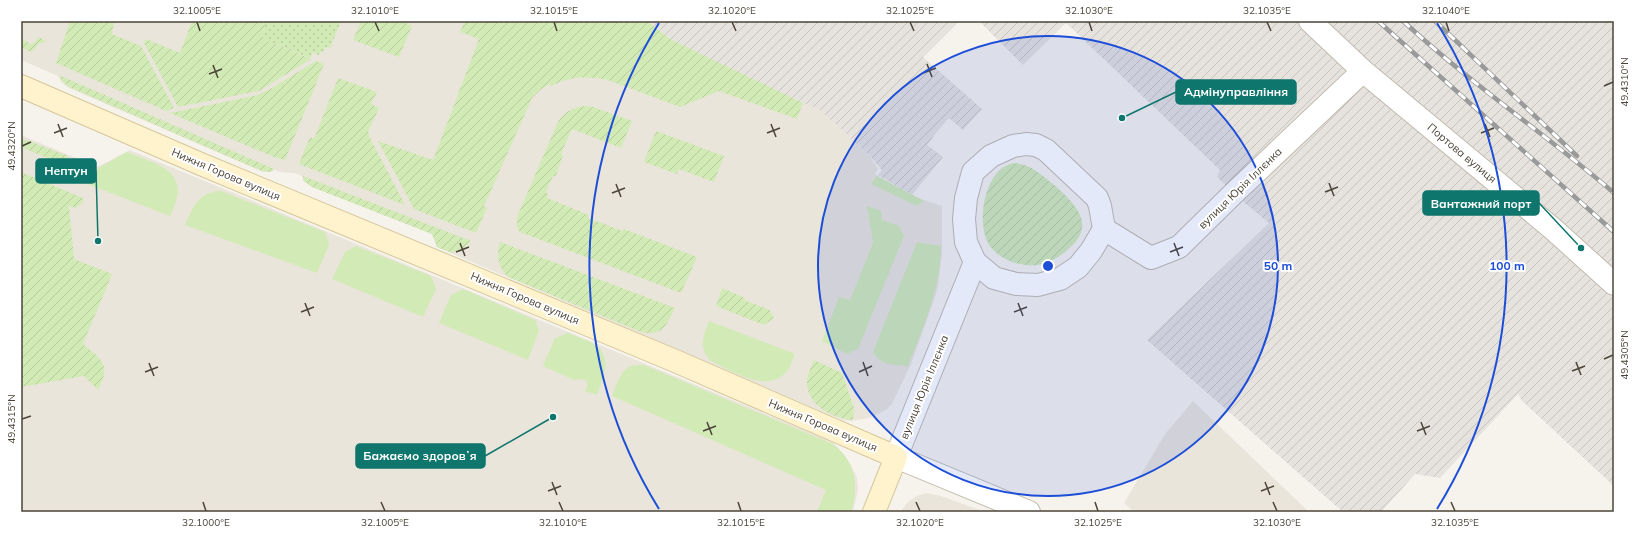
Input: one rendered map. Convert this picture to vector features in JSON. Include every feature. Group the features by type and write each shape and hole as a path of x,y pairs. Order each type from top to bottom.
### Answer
{"street":[{"name":"Портова вулиця","path":"1310,21 1363,71 1553,229 1614,284"},
{"name":"вулиця Юрія Іллєнка","path":"1104,229 1151,258 1179,247 1363,71"},
{"name":"Нижня Горова вулиця","path":"21,86 196,162 673,360 896,457 1029,512"},
{"path":"1026,144 1036,145 1046,150 1097,198 1104,229 1092,251 1078,267 1060,279 1038,285 1016,284 994,278 975,262 966,242 964,219 966,198 973,172 991,156 1013,146 1026,144"},
{"name":"вулиця Юрія Іллєнка","path":"874,512 975,262"}],"shaded area":[{"path":"21,21 647,21 672,40 821,111 869,155 878,169 875,174 912,196 942,206 942,254 938,286 934,300 911,364 892,404 886,410 869,418 851,421 842,420 437,247 432,234 312,187 303,181 302,176 275,170 263,172 69,88 61,82 58,76 21,60"},
{"path":"648,21 959,21 923,57 982,109 963,130 949,118 936,133 927,145 943,157 912,195 878,175 882,170 869,155 821,111 730,69 672,40"},
{"path":"979,21 1614,21 1614,486 1522,401 1518,394 1440,478 1415,474 1381,512 1343,512 1147,340 1269,223 1217,177 1220,170 1066,23 1023,65"},
{"path":"21,135 97,167 130,150 821,437 833,443 841,451 851,465 857,478 858,490 853,512 21,512"},
{"path":"1193,401 1309,512 1134,512 1124,503 1165,434"},
{"path":"926,493 941,496 985,512 900,512 908,502 917,496"}],"green space":[{"path":"70,21 114,21 112,34 141,46 174,108 166,111 56,63"},
{"path":"192,21 267,21 261,38 311,59 259,91 178,107 144,43 146,39 180,53"},
{"path":"267,21 341,21 330,48 325,47 324,52 321,51 319,55 313,52 310,58 261,38"},
{"path":"361,21 402,21 412,26 399,57 353,40"},
{"path":"465,21 647,21 672,40 803,103 797,119 719,91 680,107 608,80 579,78 565,80 551,86 549,84 532,98 484,206 487,208 476,233 414,209 378,141 433,160 479,39 460,32"},
{"path":"39,37 47,42 39,43 32,52 21,48 21,38 32,45"},
{"path":"316,61 324,64 285,160 274,157 170,113 258,95"},
{"path":"59,75 274,169 271,172 262,171 69,87 62,81"},
{"path":"338,78 377,92 371,104 379,108 368,132 405,205 299,164 310,137 314,139"},
{"path":"584,106 593,107 632,121 621,148 572,129 561,154 563,155 556,176 553,176 546,192 548,194 547,198 589,215 588,218 623,231 624,229 697,257 681,293 520,232 517,227 517,217 557,124 562,116 568,111"},
{"path":"656,131 724,156 714,182 679,169 677,174 644,162"},
{"path":"21,138 68,156 64,165 21,147"},
{"path":"127,152 170,172 178,189 176,201 170,216 77,180"},
{"path":"1014,163 1030,167 1053,184 1072,203 1082,220 1082,229 1078,238 1058,257 1044,264 1025,265 1006,259 994,251 988,243 984,233 983,209 990,184 996,174 1004,167"},
{"path":"21,172 83,198 83,202 76,208 69,206 74,259 112,274 83,344 96,354 103,364 104,375 98,390 84,376 21,387"},
{"path":"303,176 471,241 463,249 452,253 437,247 432,234 312,187 304,181"},
{"path":"877,176 924,201 917,206 871,184"},
{"path":"221,191 325,232 329,245 317,273 185,225 196,203 205,195"},
{"path":"867,206 881,211 882,220 899,226 904,236 858,349 847,354 822,341 839,297 850,300 873,243"},
{"path":"500,242 675,308 666,324 659,331 654,333 641,332 508,277 502,269 499,261 498,252"},
{"path":"917,242 941,246 938,278 930,308 908,366 888,364 879,360 873,352"},
{"path":"356,246 431,276 436,289 423,317 332,279 345,252"},
{"path":"722,288 745,298 744,300 770,310 774,318 764,325 716,306"},
{"path":"463,289 535,320 539,331 528,360 439,323 451,295"},
{"path":"709,321 795,354 788,369 782,376 774,380 756,380 746,378 711,361 704,352 703,347 704,337"},
{"path":"568,333 590,342 602,351 605,370 597,395 585,391 588,384 586,380 574,380 543,366 555,338"},
{"path":"814,360 842,373 854,408 853,420 845,419 829,413 822,409 811,397 808,389 807,378"},
{"path":"636,365 644,365 833,444 847,458 854,475 855,493 851,512 817,512 826,490 612,396 621,375 627,368"}],"railway":[{"path":"1378,21 1614,232"},
{"path":"1403,21 1428,44 1614,193"},
{"path":"1435,21 1577,156"}],"place":[{"name":"Адмінуправління","path":"1122,118"},
{"name":"Нептун","path":"98,241"},
{"name":"Вантажний порт","path":"1581,248"},
{"name":"Бажаємо здоровʼя","path":"553,417"}]}
